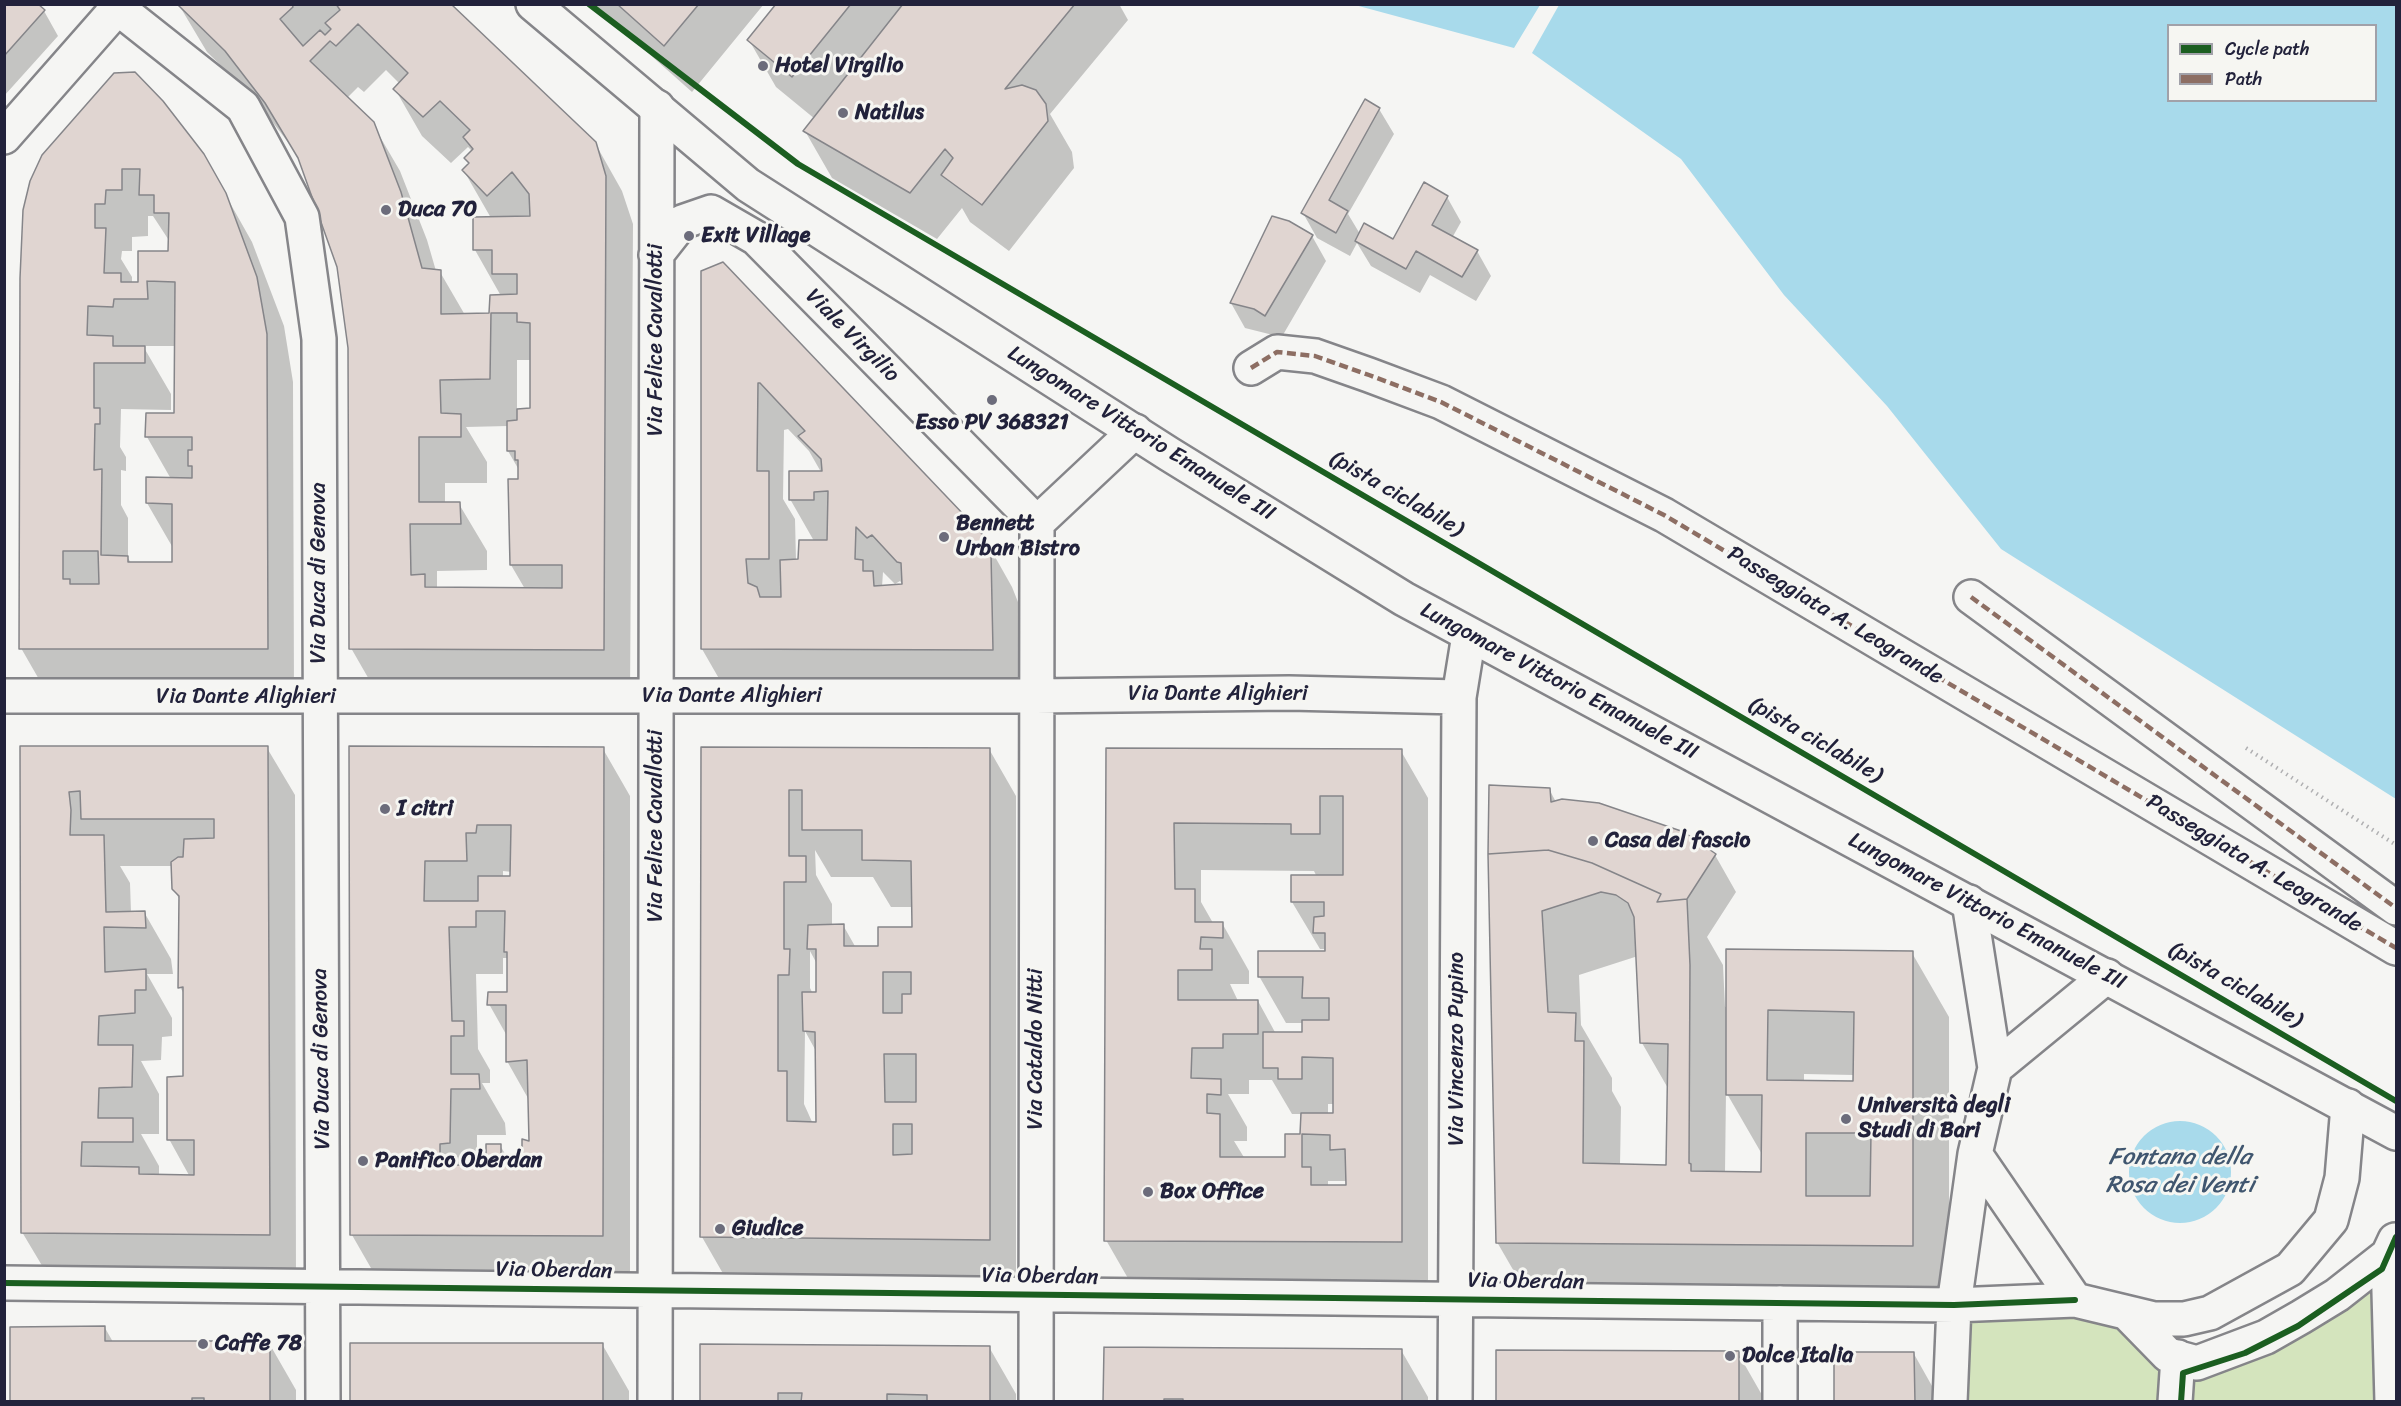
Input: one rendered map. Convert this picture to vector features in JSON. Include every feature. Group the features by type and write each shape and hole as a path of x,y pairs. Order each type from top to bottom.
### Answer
{"street":[{"path":"533,4 657,107"},
{"path":"4,137 117,6"},
{"name":"Via Duca di Genova","path":"117,6 243,106 302,218 319,339 323,1401"},
{"name":"Lungomare Vittorio Emanuele III","path":"657,107 748,185 1169,454 1404,598 2397,1133"},
{"name":"Via Felice Cavallotti","path":"655,1401 657,107"},
{"name":"Viale Virgilio","path":"656,255 682,222 711,212 756,238 1037,523"},
{"name":"Passeggiata A. Leogrande","path":"1251,368 1277,352 1315,356 1441,402 1653,509 2397,948"},
{"path":"1037,523 1136,431"},
{"name":"Via Cataldo Nitti","path":"1036,1401 1037,523"},
{"path":"1971,597 2397,908"},
{"name":"Via Vincenzo Pupino","path":"1455,1401 1459,697 1469,635"},
{"name":"Via Dante Alighieri","path":"4,696 1036,696 1289,693 1459,697"},
{"path":"1950,1401 1954,1305 1975,1154 1995,1068 1969,902"},
{"path":"1995,1068 2107,976"},
{"name":"Via Oberdan","path":"4,1283 1954,1305 2076,1300 2154,1319 2184,1319 2210,1313 2290,1269 2331,1220 2342,1178 2348,1106"},
{"path":"1975,1154 2076,1300"},
{"path":"2127,1313 2168,1355 2197,1363 2266,1337 2337,1295 2392,1246"},
{"path":"2392,1246 2392,1401"},
{"path":"1780,1303 1780,1401"},
{"path":"2175,1401 2178,1357"}],"green space":[{"path":"2387,1260 2390,1401 2176,1402 2197,1365"},
{"path":"2076,1301 2167,1355 2174,1401 1952,1402 1955,1306"}],"water":[{"path":"1355,5 1540,5 1514,48"},
{"path":"1559,5 2396,5 2396,799 2001,549 1887,406 1784,295 1681,159 1532,53"},
{"name":"Fontana della Rosa dei Venti","path":"2180,1121 2199,1125 2216,1136 2227,1153 2231,1172 2227,1191 2216,1208 2199,1219 2180,1223 2161,1219 2144,1208 2133,1191 2129,1172 2133,1153 2144,1136 2161,1125"}],"building":[{"path":"4,4 38,4 45,10 4,56"},
{"path":"292,4 293,7 280,19 303,46 320,30 325,35 331,29 325,23 340,10 336,4 451,4 596,142 606,176 604,650 349,649 348,348 337,267 298,158 265,103 225,51 178,5","holes":["358,24 408,73 393,89 423,117 440,101 470,130 463,137 473,149 464,158 469,163 462,170 487,196 512,172 529,194 530,216 473,217 473,250 492,250 492,274 517,274 517,294 490,295 489,313 441,314 441,270 422,268 401,192 374,122 310,61 330,41 336,46","491,313 517,313 517,322 530,323 530,408 517,409 517,420 507,421 507,451 515,451 515,460 518,460 518,479 508,479 510,565 562,565 562,588 425,587 425,574 411,575 410,524 461,524 460,502 419,502 419,437 461,437 461,414 441,413 440,380 490,379"]},
{"path":"617,4 699,4 664,46"},
{"path":"776,4 851,4 792,77 747,40"},
{"path":"903,4 1075,4 1005,89 1022,85 1036,90 1046,104 1048,121 982,205 941,175 953,158 945,149 910,193 803,131"},
{"path":"135,72 163,101 204,154 226,193 257,277 267,334 268,649 19,649 20,278 23,210 30,181 42,155 114,73","holes":["122,169 140,169 139,195 154,195 154,213 169,213 168,251 138,251 138,282 121,282 121,273 104,273 106,228 95,228 95,204 105,204 106,190 122,190","147,281 175,282 174,413 146,413 145,437 192,437 192,450 188,450 188,466 192,466 192,478 146,477 146,503 172,504 172,562 128,562 128,556 101,555 102,469 94,470 95,424 100,424 100,408 94,408 94,363 145,363 145,346 113,346 113,336 87,335 88,306 113,307 114,299 148,299","63,551 98,551 99,584 70,584 70,579 63,579"]},
{"path":"1365,99 1380,108 1329,200 1348,211 1336,233 1301,213"},
{"path":"1424,182 1448,196 1432,225 1478,250 1462,277 1416,251 1406,269 1355,241 1364,223 1393,239"},
{"path":"1272,216 1289,221 1313,235 1265,316 1254,309 1230,303"},
{"path":"723,262 986,538 991,554 993,650 701,649 701,271","holes":["758,383 805,431 798,436 821,459 822,471 789,471 789,500 814,500 814,492 828,491 827,540 799,540 798,559 780,560 781,597 760,597 757,587 748,583 746,559 769,559 769,471 757,471","856,527 867,538 872,535 897,562 901,563 902,584 874,586 873,571 863,571 863,560 855,559"]},
{"path":"20,746 268,746 270,1235 21,1233","holes":["80,791 81,819 214,819 214,838 184,839 183,857 178,857 171,862 172,889 179,896 178,988 183,987 183,1076 167,1077 167,1140 194,1140 194,1175 139,1174 139,1167 81,1166 82,1142 133,1142 133,1118 98,1118 99,1088 132,1087 133,1045 98,1045 99,1016 135,1013 135,990 146,990 146,969 105,972 104,927 146,928 145,911 106,912 104,835 70,835 69,792"]},
{"path":"349,746 604,747 603,1236 350,1235","holes":["477,825 511,825 510,876 478,876 478,901 424,901 425,861 467,861 466,833 476,833","476,911 505,911 504,952 507,952 507,992 488,992 487,1005 506,1005 506,1062 527,1060 529,1141 522,1139 522,1161 501,1161 501,1144 486,1144 486,1165 440,1165 440,1144 450,1143 451,1089 480,1089 479,1074 451,1074 451,1036 464,1036 464,1021 452,1021 449,927 476,927"]},
{"path":"701,747 990,748 990,1240 700,1237","holes":["789,790 802,790 802,830 862,830 862,860 911,861 912,927 878,927 878,946 844,946 844,924 808,925 807,949 816,949 816,992 802,992 803,1031 815,1032 816,1122 787,1121 787,1071 778,1071 778,975 789,975 790,949 784,949 784,882 806,882 806,856 789,856","883,972 911,972 911,994 902,994 902,1013 883,1013","884,1054 916,1054 916,1102 885,1102","893,1124 912,1124 912,1154 893,1155"]},
{"path":"1106,748 1402,749 1402,1242 1104,1241","holes":["1320,796 1343,796 1343,875 1291,875 1291,902 1324,902 1324,916 1314,917 1313,933 1325,933 1325,951 1258,951 1258,977 1303,977 1302,998 1329,998 1329,1020 1302,1020 1302,1032 1263,1032 1263,1068 1278,1068 1278,1079 1302,1079 1302,1057 1333,1058 1333,1113 1301,1113 1300,1134 1285,1134 1285,1157 1220,1157 1220,1114 1207,1113 1207,1094 1221,1095 1221,1079 1191,1078 1192,1048 1223,1048 1223,1034 1258,1034 1258,1000 1178,1000 1178,970 1212,970 1212,949 1200,949 1201,937 1223,938 1223,922 1195,922 1195,889 1175,889 1174,823 1291,824 1291,834 1320,834","1302,1134 1330,1135 1330,1150 1345,1149 1346,1185 1311,1185 1311,1167 1302,1167"]},
{"name":"Casa del fascio","path":"1489,785 1550,788 1551,802 1562,799 1599,803 1684,832 1716,854 1687,899 1657,902 1661,894 1592,863 1548,850 1488,854"},
{"path":"1548,850 1592,863 1661,894 1657,902 1687,899 1690,965 1689,1163 1691,1171 1761,1172 1762,1095 1726,1095 1726,949 1913,951 1913,1246 1496,1243 1488,854","holes":["1601,892 1616,895 1628,903 1634,917 1640,1043 1668,1044 1666,1165 1583,1163 1584,1041 1575,1041 1576,1013 1548,1012 1542,911","1768,1010 1854,1012 1853,1081 1767,1080","1806,1133 1871,1133 1870,1196 1806,1196"]},
{"path":"105,1326 105,1341 270,1341 270,1402 204,1402 204,1398 192,1398 192,1402 10,1402 10,1327"},
{"path":"350,1343 603,1343 603,1402 350,1402"},
{"path":"700,1344 990,1346 990,1402 927,1402 927,1395 887,1394 887,1402 801,1402 802,1393 778,1393 778,1402 700,1402"},
{"path":"1104,1347 1402,1349 1402,1402 1183,1402 1183,1399 1164,1399 1164,1402 1103,1402"},
{"path":"1496,1350 1739,1351 1739,1402 1496,1402"},
{"path":"1834,1352 1914,1352 1915,1402 1834,1402"}],"marked path":[{"path":"1251,368 1277,352 1315,356 1441,402 1664,515 2396,948"},
{"path":"1971,597 2396,908"}],"cycle path":[{"name":"(pista ciclabile)","path":"589,4 798,164 2396,1101"},
{"path":"2181,1402 2183,1373 2245,1353 2298,1326 2382,1269 2396,1237"},
{"path":"4,1283 1954,1305 2075,1300"}],"place":[{"name":"Hotel Virgilio","path":"763,66"},
{"name":"Natilus","path":"843,113"},
{"name":"Duca 70","path":"386,210"},
{"name":"Exit Village","path":"689,236"},
{"name":"Esso PV 368321","path":"992,400"},
{"name":"Bennett Urban Bistro","path":"944,537"},
{"name":"I citri","path":"385,809"},
{"name":"Casa del fascio","path":"1593,841"},
{"name":"Università degli Studi di Bari","path":"1846,1119"},
{"name":"Panifico Oberdan","path":"363,1161"},
{"name":"Box Office","path":"1148,1192"},
{"name":"Giudice","path":"720,1229"},
{"name":"Caffe 78","path":"203,1344"},
{"name":"Dolce Italia","path":"1730,1356"}]}
